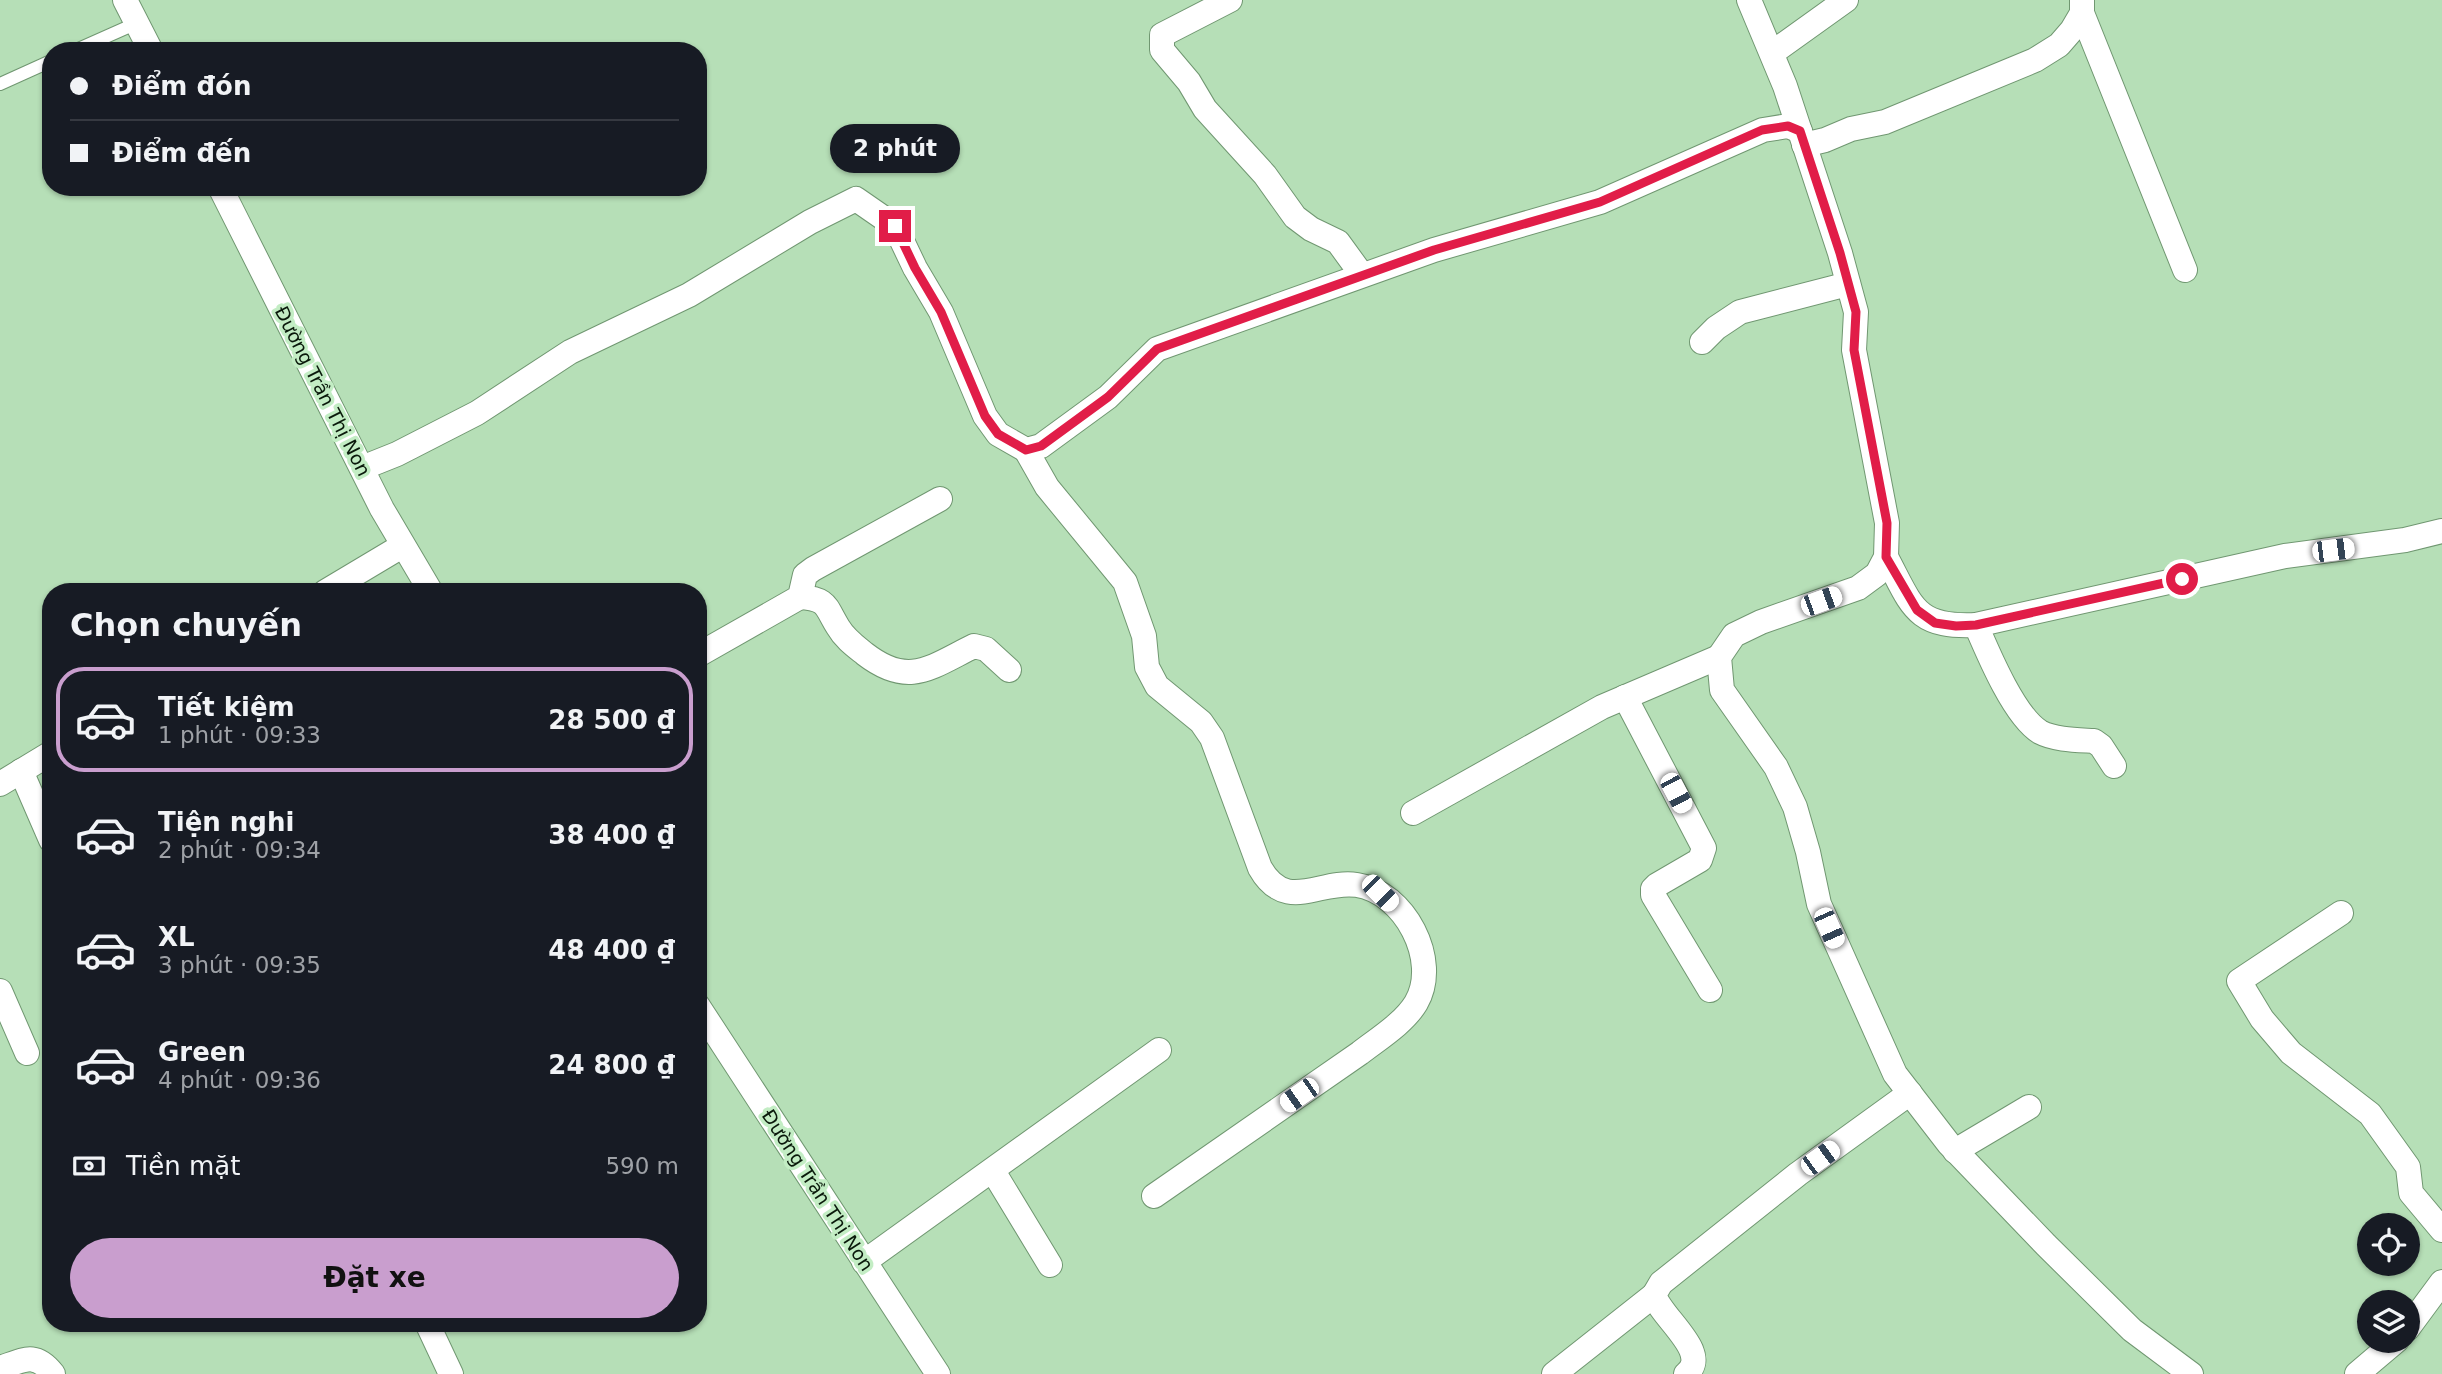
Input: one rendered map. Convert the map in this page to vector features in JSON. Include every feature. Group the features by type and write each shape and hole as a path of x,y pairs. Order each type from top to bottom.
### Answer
{"street":[{"path":"125,0 133,25 145,42"},
{"path":"1230,0 1162,35 1163,50 1189,82 1197,99 1265,175 1295,217 1338,243 1362,275"},
{"path":"1413,813 1602,707 1718,657 1734,635 1761,622 1858,588 1877,574 1886,557 1887,523 1854,350 1856,312 1802,138 1772,53 1749,0"},
{"path":"1772,53 1846,0"},
{"path":"1026,450 1041,446 1108,397 1157,349 1496,230 1600,202 1762,130 1788,126 1802,138 1825,140 1851,129 1885,122 2035,60 2059,45 2072,30 2082,6"},
{"path":"2082,6 2185,270"},
{"name":"Đường Trần Thị Non","path":"225,196 402,546 425,583"},
{"path":"362,468 397,454 477,412 570,352 689,295 810,222 856,200 895,226 915,268 941,312 985,416 998,434 1026,450 1047,487 1125,582 1144,636 1147,667 1157,686 1201,722 1212,738 1268,882 1298,894 1357,884 1380,893 1404,917 1419,939 1425,961 1425,981 1415,1004 1392,1028 1154,1196"},
{"path":"1702,342 1716,328 1740,312 1848,284"},
{"path":"800,597 805,575 813,569 940,499"},
{"path":"1886,557 1917,610 1935,623 1956,626 1976,625 2285,556 2404,540 2442,531"},
{"path":"340,583 402,546"},
{"path":"707,650 800,597 816,598 827,605 849,641 877,663 902,673 932,668 974,646 986,649 1009,670"},
{"path":"1976,625 1995,668 2015,704 2030,723 2041,732 2094,741 2101,746 2114,766"},
{"path":"1718,657 1721,690 1776,766 1796,807 1819,905 1895,1074 1955,1151 2132,1330 2191,1374"},
{"path":"1625,697 1704,848 1700,860 1657,885 1653,889 1653,895 1710,990"},
{"path":"42,758 10,778 42,826"},
{"path":"2341,913 2239,981 2262,1019 2291,1053 2370,1114 2408,1167 2411,1193 2442,1230"},
{"path":"0,991 27,1053"},
{"name":"Đường Trần Thị Non","path":"707,1037 864,1262 938,1374"},
{"path":"864,1262 1159,1050"},
{"path":"1554,1374 1654,1296 1661,1283 1798,1174 1910,1093"},
{"path":"1955,1151 2029,1107"},
{"path":"993,1171 1050,1265"},
{"path":"2420,1312 2442,1282"},
{"path":"1654,1296 1658,1307 1685,1339 1694,1356 1694,1365 1685,1374"},
{"path":"431,1332 451,1374"},
{"path":"2357,1374 2382,1353"},
{"path":"0,1368 38,1359 53,1374"}],"lane":[{"path":"94,42 133,25"},
{"path":"0,84 42,65"}],"route":[{"path":"895,226 915,268 941,312 985,416 998,434 1026,450 1041,446 1108,397 1157,349 1287,300 1434,250 1600,202 1762,130 1788,126 1800,131 1840,253 1856,312 1854,350 1887,523 1886,557 1917,610 1935,623 1976,625 2182,579"}]}
